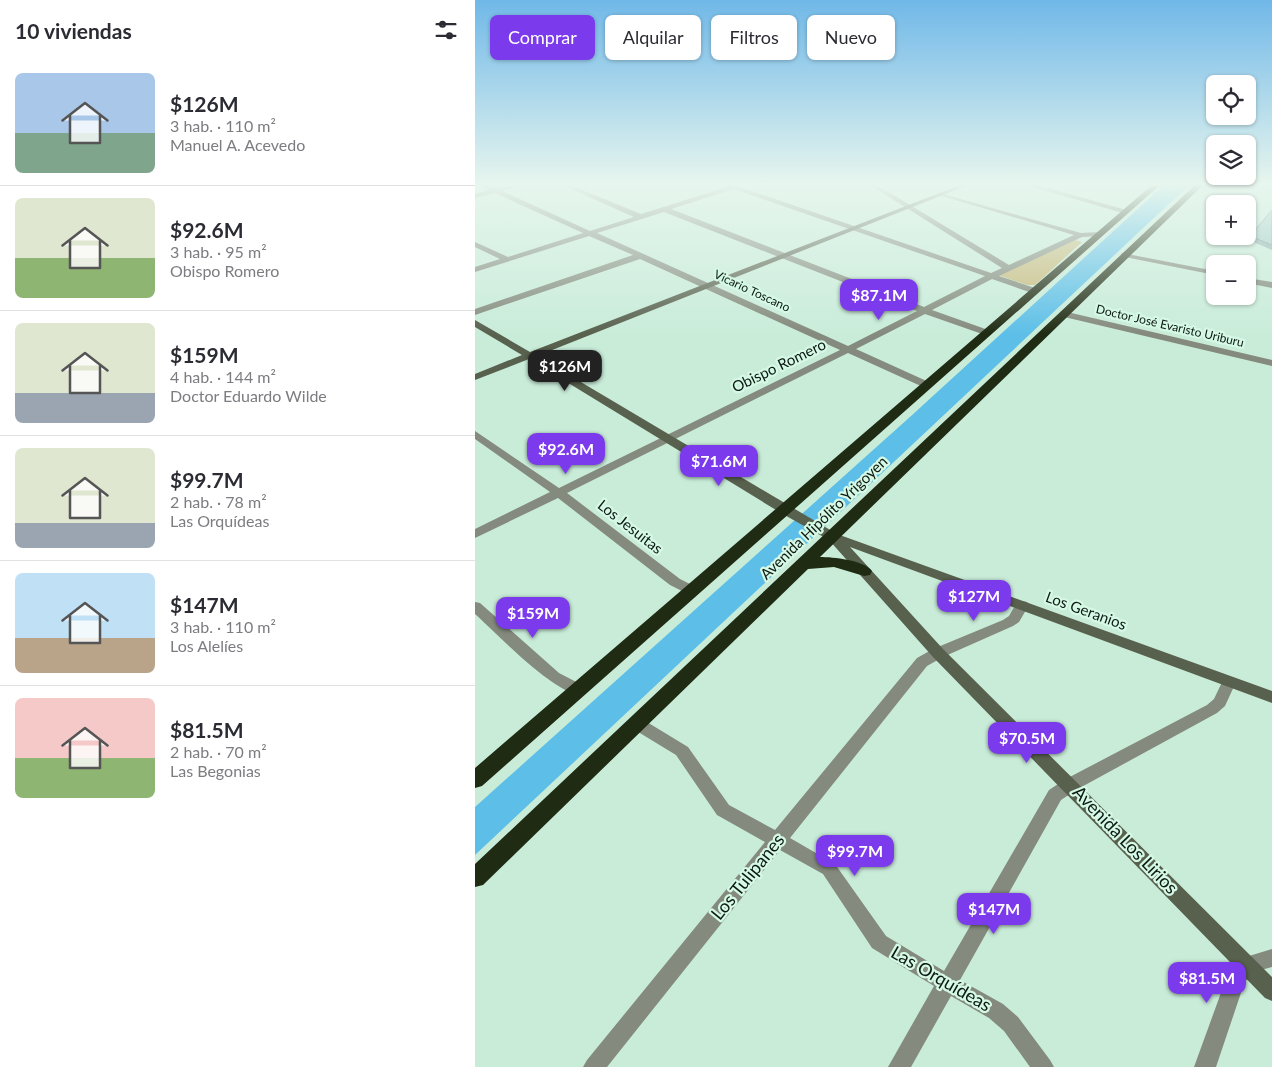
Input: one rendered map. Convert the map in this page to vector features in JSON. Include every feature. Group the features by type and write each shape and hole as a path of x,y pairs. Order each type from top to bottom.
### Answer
{"highway":[{"name":"Avenida Hipólito Yrigoyen","path":"475,780 1098,235"},
{"name":"Avenida Hipólito Yrigoyen","path":"475,878 1146,235"},
{"path":"803,565 817,561 828,561 850,565 864,571"}],"street":[{"path":"475,270 583,235"},
{"name":"Vicario Toscano","path":"597,235 927,384"},
{"path":"729,235 925,311 988,333"},
{"path":"475,377 836,235"},
{"path":"873,235 1035,291"},
{"path":"954,235 1008,268"},
{"name":"Obispo Romero","path":"475,534 667,440 1008,268 1085,235"},
{"path":"475,244 508,260"},
{"path":"475,312 642,255"},
{"path":"1125,255 1206,271"},
{"path":"1256,282 1272,285"},
{"name":"Doctor José Evaristo Uriburu","path":"1063,314 1272,363"},
{"path":"475,323 667,440 833,537"},
{"name":"Los Jesuitas","path":"475,434 559,493 675,582 693,591"},
{"name":"Avenida Los Lirios","path":"833,537 938,653 1071,785 1272,991"},
{"name":"Los Geranios","path":"833,537 1272,697"},
{"name":"Los Tulipanes","path":"594,1067 922,662 938,653 1008,623 1014,619 1021,605"},
{"path":"475,606 553,677 579,690"},
{"path":"899,1067 1055,795 1212,709 1220,702 1229,682"},
{"name":"Las Orquídeas","path":"636,724 681,751 723,810 829,869 879,942 946,984 996,1011 1004,1018 1043,1067"},
{"path":"1205,1067 1233,981 1248,966 1272,958"}],"shaded area":[{"path":"1075,240 1082,242 1035,285 1027,285 998,275"}],"water":[{"path":"1109,235 1136,235 475,855 475,807 911,416"}],"building":[{"path":"1256,235 1272,235 1272,245 1256,238"}]}
